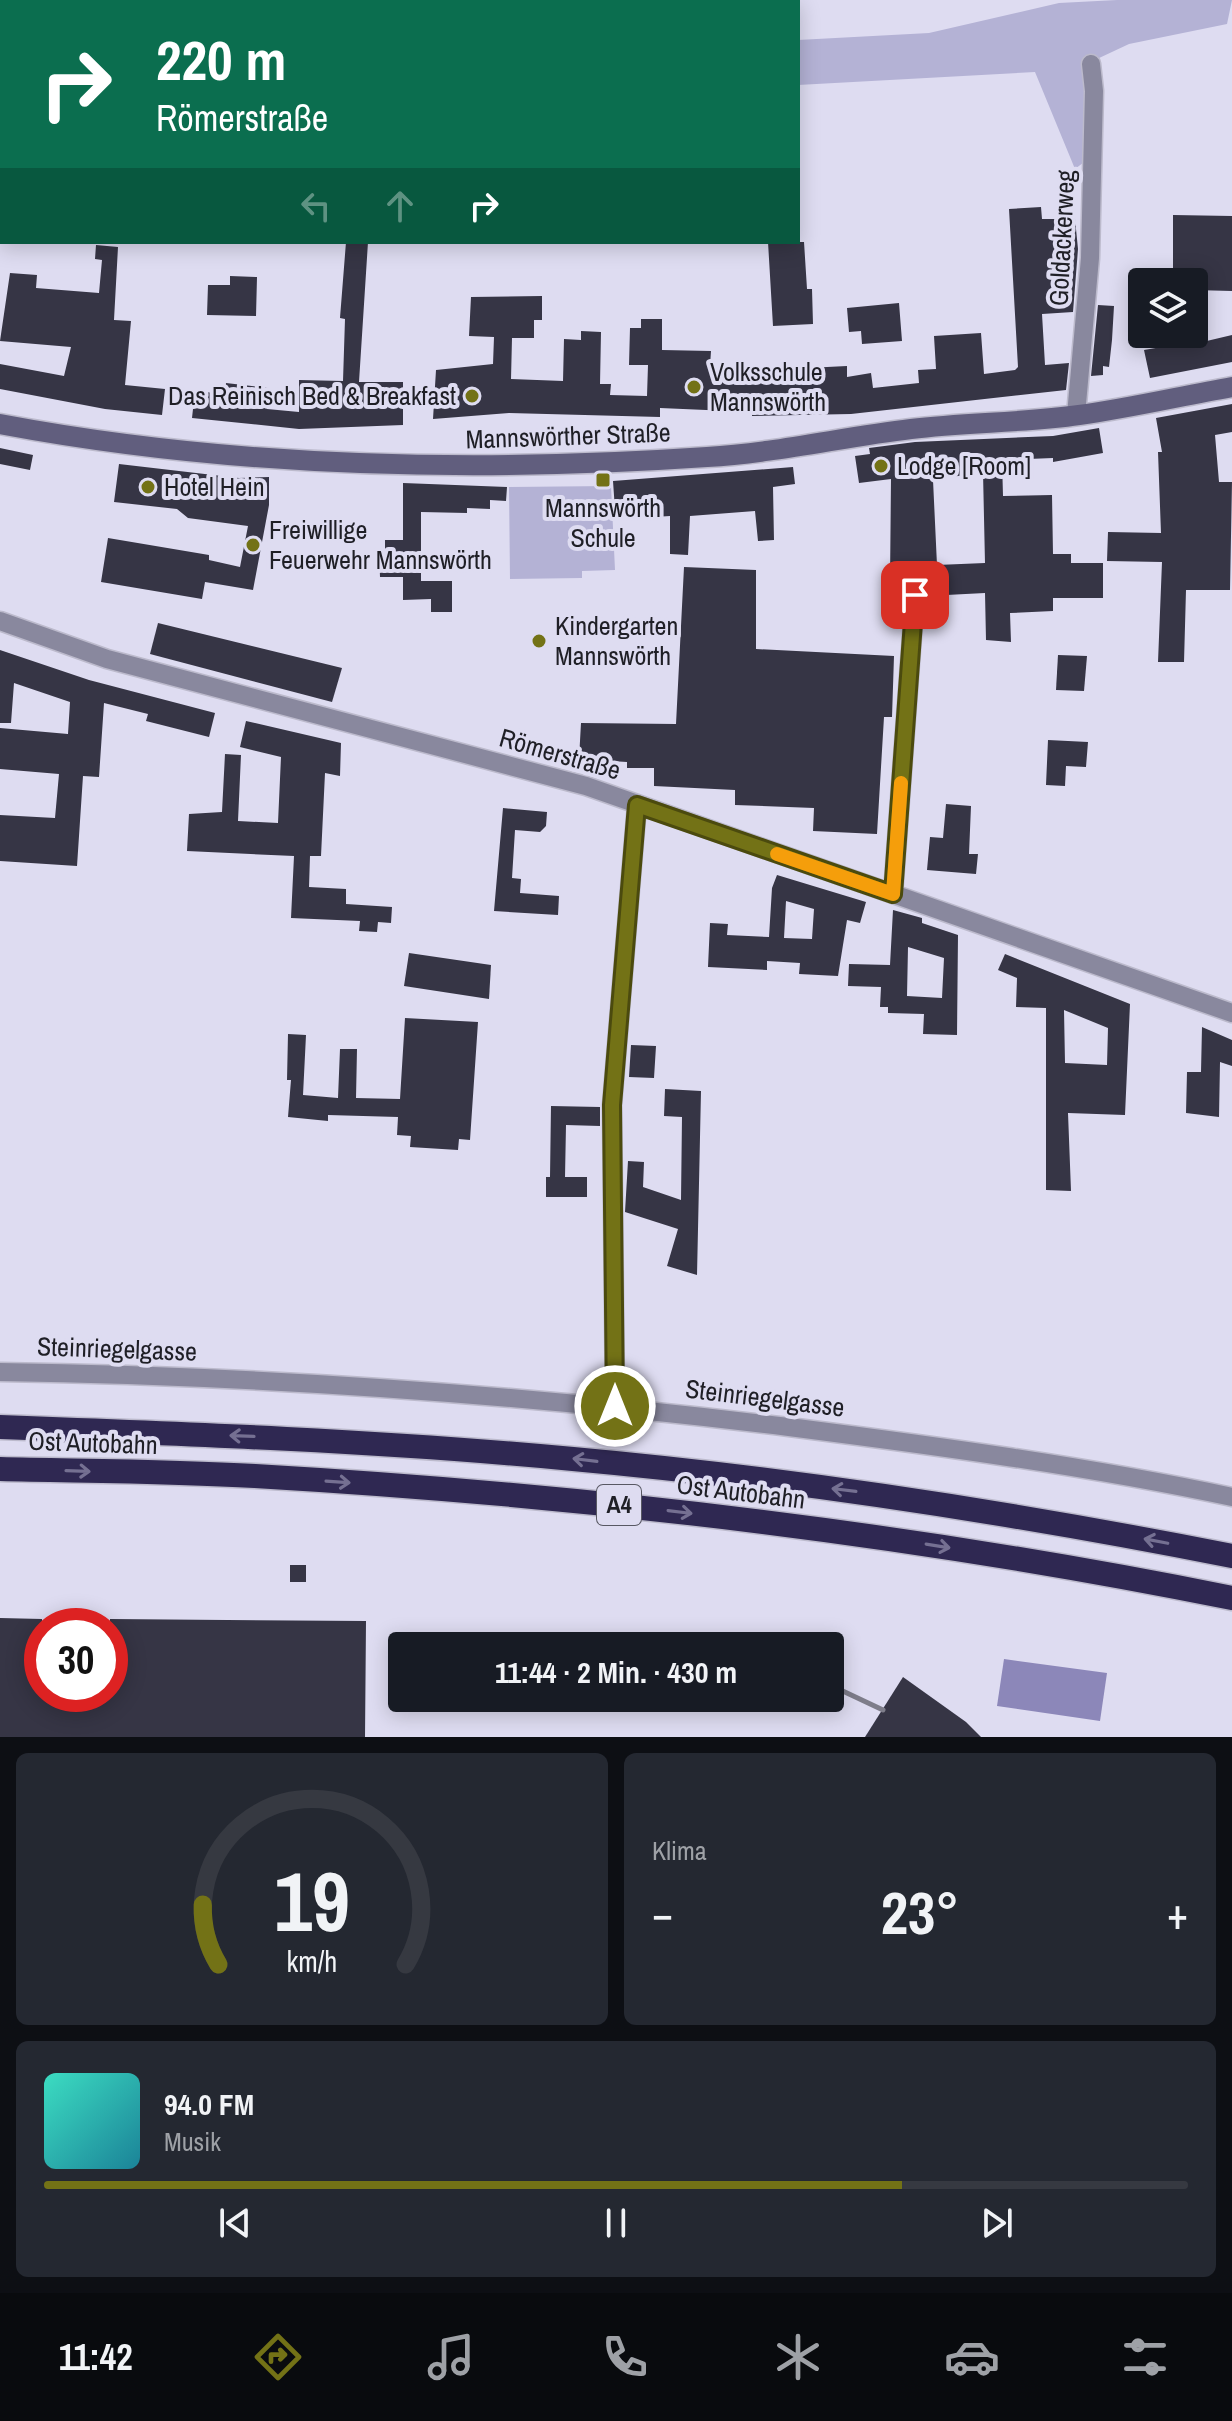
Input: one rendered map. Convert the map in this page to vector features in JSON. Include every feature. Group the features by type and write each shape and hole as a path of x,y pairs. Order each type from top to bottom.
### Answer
{"highway":[{"name":"Ost Autobahn","path":"0,1427 256,1436 572,1458 878,1494 1232,1556"},
{"name":"Ost Autobahn","path":"0,1469 253,1475 564,1498 871,1535 1106,1573 1232,1598"}],"main road":[{"name":"Mannswörther Straße","path":"0,424 109,445 209,454 329,463 530,467 709,457 909,429 1076,415 1232,387"}],"street":[{"name":"Goldackerweg","path":"1076,415 1090,258 1094,91 1091,64"},
{"path":"893,894 915,595"},
{"name":"Römerstraße","path":"0,621 107,659 586,786 1232,1013"},
{"path":"615,1406 612,1105 637,805"},
{"name":"Steinriegelgasse","path":"0,1372 222,1378 615,1406 897,1441 1232,1497"}],"shaded area":[{"path":"1232,0 1227,24 1129,44 1097,59 1082,60 1088,86 1088,159 1075,169 1035,72 800,85 800,40 929,33 1059,3"},
{"path":"611,486 615,570 582,571 582,578 510,579 509,487"},
{"path":"1004,1659 1107,1673 1100,1721 997,1706"}],"building":[{"path":"1041,207 1042,219 1075,219 1078,249 1073,312 1042,314 1045,365 1069,363 1066,390 851,414 752,416 752,412 660,408 660,417 509,413 433,419 436,370 493,364 494,337 469,336 471,297 542,296 542,320 534,320 534,338 512,338 511,379 563,381 564,339 581,340 581,331 601,332 600,384 611,384 610,395 647,396 648,365 629,365 630,328 641,328 641,319 662,319 662,350 711,351 710,366 729,367 729,372 847,366 847,377 871,373 873,388 919,383 918,370 936,369 934,336 981,333 984,374 1015,370 1018,367 1009,209"},
{"path":"1173,215 1232,216 1232,291 1208,290 1208,268 1173,268"},
{"path":"804,242 807,289 812,289 813,324 773,326 768,244"},
{"path":"346,244 368,244 359,382 403,382 403,425 299,429 192,418 195,391 225,394 226,383 269,388 267,409 299,412 299,380 343,381 345,319 340,318"},
{"path":"96,245 118,247 114,320 131,321 125,385 165,389 162,415 105,409 0,389 0,364 64,376 71,347 0,341 10,273 37,275 36,288 99,293 102,260 95,259"},
{"path":"230,276 257,277 256,316 207,315 208,285 230,285"},
{"path":"899,303 902,341 862,344 861,331 849,332 847,308"},
{"path":"1098,305 1114,306 1112,340 1109,367 1103,366 1103,375 1091,376"},
{"path":"1232,335 1232,362 1150,378 1144,350 1208,348 1208,341"},
{"path":"1232,404 1232,432 1215,435 1219,482 1232,482 1230,590 1186,590 1184,662 1158,662 1162,562 1107,561 1108,532 1161,533 1158,452 1162,452 1156,418"},
{"path":"1099,428 1103,453 1053,462 1053,458 1002,460 1003,496 1052,495 1053,554 1071,554 1071,563 1103,563 1103,598 1053,598 1053,611 1010,613 1011,642 986,640 985,593 927,596 920,581 890,582 891,479 859,483 855,456 870,454 869,448 915,442 1053,436","holes":["983,472 985,563 937,565 933,480"]},
{"path":"0,448 33,455 30,470 0,464"},
{"path":"119,464 239,478 269,477 269,505 253,590 205,582 202,599 101,582 108,538 209,555 209,560 240,567 248,526 188,518 177,509 114,502"},
{"path":"793,467 795,484 773,487 774,540 758,541 755,511 690,516 688,555 670,554 670,516 639,518 638,509 615,510 613,481"},
{"path":"403,483 507,487 506,501 490,500 490,509 467,508 467,513 421,512 421,581 452,581 452,612 431,612 431,599 403,600 403,577 380,577 379,550 385,550 385,540 403,540"},
{"path":"684,567 756,570 756,649 894,656 892,717 884,717 877,834 813,831 814,808 735,805 735,790 654,786 654,768 627,768 627,762 579,759 581,723 676,724"},
{"path":"158,623 342,668 332,702 150,654"},
{"path":"0,650 89,680 215,713 209,737 146,721 148,714 104,703 99,777 83,776 77,866 0,861 0,815 55,818 59,774 0,769 0,728 68,734 70,702 14,683 11,723 0,723"},
{"path":"1058,655 1087,656 1084,691 1056,690"},
{"path":"246,721 341,743 340,776 325,773 321,856 310,856 309,887 346,889 346,904 392,907 391,923 378,922 377,932 359,931 360,921 291,918 294,856 187,851 189,814 222,812 225,754 241,755 238,821 278,823 281,757 240,747"},
{"path":"1048,740 1088,742 1086,767 1066,766 1065,786 1046,785"},
{"path":"946,804 971,806 969,854 978,854 976,874 927,870 930,837 943,838"},
{"path":"503,808 547,812 546,826 540,832 515,830 512,878 521,879 520,893 559,896 558,915 494,911"},
{"path":"777,875 866,902 860,923 847,920 838,976 799,974 800,963 767,961 767,970 708,967 710,923 728,924 727,935 769,937 772,888","holes":["786,901 814,909 812,939 784,938"]},
{"path":"893,910 922,918 922,923 958,935 957,1035 923,1034 924,1014 888,1013 888,1007 880,1007 881,987 848,986 849,964 890,965","holes":["908,947 944,958 942,998 907,996"]},
{"path":"409,953 491,965 489,999 404,986"},
{"path":"1005,954 1130,1004 1125,1115 1068,1113 1071,1191 1046,1190 1046,1008 1016,1007 1017,978 998,970","holes":["1064,1010 1108,1028 1107,1065 1065,1063"]},
{"path":"405,1018 478,1022 470,1140 459,1139 458,1150 410,1147 411,1136 397,1135 398,1117 328,1115 328,1121 288,1117 291,1080 287,1080 288,1034 306,1035 303,1095 338,1098 340,1049 357,1049 356,1098 400,1099"},
{"path":"1202,1027 1232,1040 1232,1066 1220,1062 1219,1117 1186,1113 1187,1072 1201,1072"},
{"path":"631,1045 656,1046 654,1078 629,1077"},
{"path":"665,1089 701,1091 697,1275 667,1266 678,1229 625,1212 628,1161 644,1162 643,1187 681,1200 682,1117 664,1116"},
{"path":"551,1106 600,1107 600,1126 566,1125 565,1177 587,1177 587,1197 546,1197 546,1177 550,1177"},
{"path":"290,1565 306,1565 306,1582 290,1582"},
{"path":"0,1618 24,1619 24,1712 128,1712 128,1619 366,1621 365,1737 0,1737"},
{"path":"903,1677 966,1722 981,1737 865,1737"}],"railway":[{"path":"844,1692 883,1710"}],"slow traffic":[{"path":"777,854 893,894 901,783"}],"place":[{"name":"Volksschule Mannswörth","path":"694,387"},
{"name":"Das Reinisch Bed & Breakfast","path":"472,396"},
{"name":"Lodge [Room]","path":"881,466"},
{"name":"Mannswörth Schule","path":"603,480"},
{"name":"Hotel Hein","path":"148,487"},
{"name":"Freiwillige Feuerwehr Mannswörth","path":"253,545"},
{"name":"Kindergarten Mannswörth","path":"539,641"}],"route":[{"path":"615,1406 612,1105 637,805 893,894 915,595"}]}
